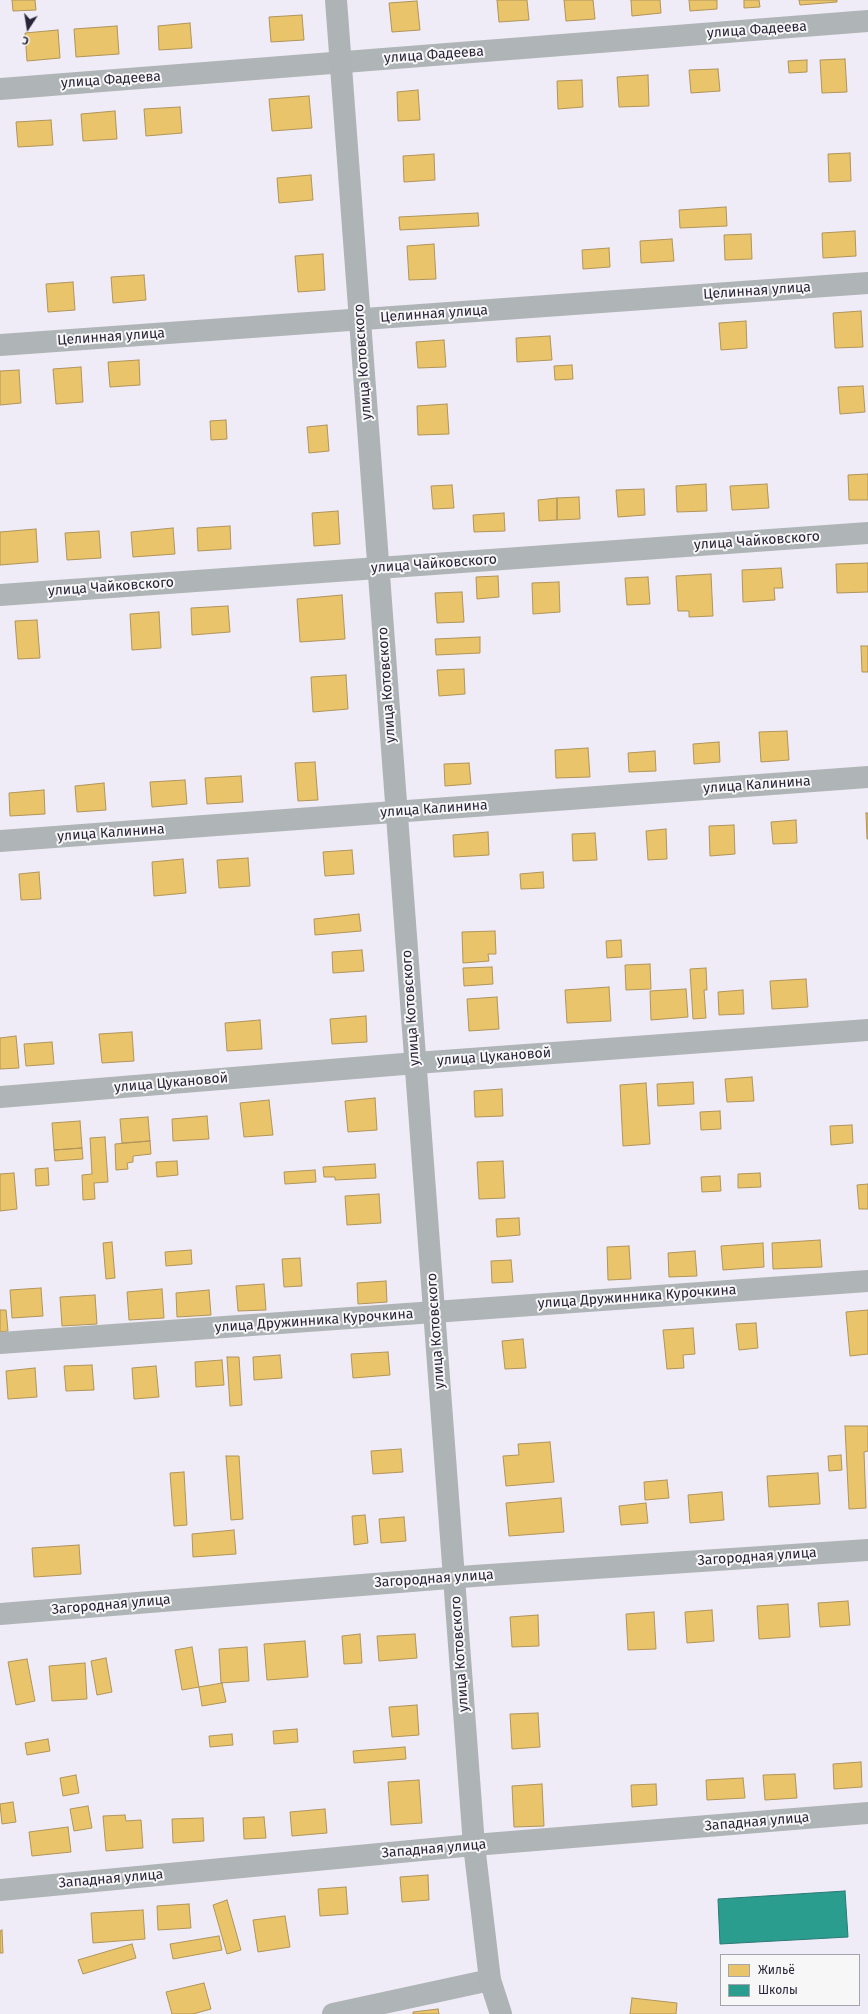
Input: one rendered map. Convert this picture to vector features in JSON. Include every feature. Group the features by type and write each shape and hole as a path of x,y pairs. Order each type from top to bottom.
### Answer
{"street":[{"name":"улица Котовского","path":"336,0 474,1845 490,1980 501,2014"},
{"name":"улица Фадеева","path":"0,89 868,22"},
{"name":"Целинная улица","path":"0,345 868,283"},
{"name":"улица Чайковского","path":"0,595 868,533"},
{"name":"улица Калинина","path":"0,841 868,777"},
{"name":"улица Цукановой","path":"0,1097 416,1063 868,1030"},
{"name":"улица Дружинника Курочкина","path":"0,1343 868,1281"},
{"name":"Загородная улица","path":"0,1614 454,1578 868,1550"},
{"name":"Западная улица","path":"0,1890 474,1845 868,1813"},
{"path":"333,2014 490,1980"}],"building: Жильё":[{"path":"12,0 35,0 36,10 13,11"},
{"path":"497,0 527,0 529,20 499,22"},
{"path":"564,0 593,0 595,19 566,21"},
{"path":"631,0 660,0 661,13 632,16"},
{"path":"689,0 717,0 717,9 690,11"},
{"path":"744,0 759,0 760,7 744,8"},
{"path":"799,0 837,0 837,2 800,5"},
{"path":"417,1 420,30 392,32 389,3"},
{"path":"302,15 304,40 271,42 269,17"},
{"path":"190,23 192,48 159,50 158,26"},
{"path":"117,26 119,54 76,57 74,29"},
{"path":"58,30 60,58 27,61 25,33"},
{"path":"845,59 847,92 822,93 820,60"},
{"path":"807,60 807,72 789,73 788,61"},
{"path":"718,69 720,91 691,93 689,70"},
{"path":"648,75 649,106 619,107 617,77"},
{"path":"582,80 583,107 558,109 557,81"},
{"path":"418,90 420,120 398,121 397,92"},
{"path":"309,96 312,128 272,131 269,99"},
{"path":"180,107 182,133 146,136 144,109"},
{"path":"115,111 117,139 83,141 81,114"},
{"path":"51,120 53,145 18,147 16,122"},
{"path":"850,153 851,181 829,182 828,154"},
{"path":"434,154 435,180 404,182 403,156"},
{"path":"311,175 313,200 279,203 277,178"},
{"path":"726,207 727,226 680,228 679,210"},
{"path":"478,213 479,226 400,230 399,217"},
{"path":"855,231 856,256 823,258 822,233"},
{"path":"751,234 752,259 725,260 724,235"},
{"path":"672,239 674,261 641,263 640,241"},
{"path":"434,244 436,279 409,280 407,246"},
{"path":"609,248 610,267 583,269 582,250"},
{"path":"323,254 325,290 298,292 295,256"},
{"path":"144,275 146,300 113,303 111,277"},
{"path":"73,282 75,310 48,312 46,284"},
{"path":"861,311 863,347 835,348 833,313"},
{"path":"746,321 747,348 721,350 719,323"},
{"path":"550,336 552,360 517,362 516,338"},
{"path":"444,340 446,367 418,368 416,342"},
{"path":"139,360 140,385 110,387 108,362"},
{"path":"572,365 573,379 555,380 554,366"},
{"path":"81,367 83,402 56,404 53,369"},
{"path":"19,370 21,403 0,405 0,371"},
{"path":"863,386 865,412 840,414 838,387"},
{"path":"447,404 449,434 418,435 417,406"},
{"path":"226,420 227,439 211,440 210,421"},
{"path":"327,425 329,451 309,453 307,427"},
{"path":"868,474 868,500 849,500 848,475"},
{"path":"706,484 707,511 677,512 676,486"},
{"path":"767,484 769,508 732,510 730,486"},
{"path":"452,485 454,508 433,509 431,486"},
{"path":"644,489 645,515 618,517 616,490"},
{"path":"579,497 580,519 557,520 557,498"},
{"path":"557,498 557,520 539,521 538,500"},
{"path":"338,511 340,544 314,546 312,513"},
{"path":"504,513 505,531 474,532 473,515"},
{"path":"230,526 231,549 198,551 197,528"},
{"path":"173,528 175,554 133,557 131,532"},
{"path":"36,529 38,562 0,565 0,532"},
{"path":"99,531 101,558 67,560 65,533"},
{"path":"868,563 868,592 837,593 836,564"},
{"path":"781,568 783,588 774,588 775,600 743,602 742,570"},
{"path":"711,574 713,616 689,617 689,611 678,611 676,576"},
{"path":"498,576 499,597 477,599 476,577"},
{"path":"648,577 650,604 627,605 625,578"},
{"path":"559,582 560,612 533,614 532,583"},
{"path":"462,592 464,622 437,623 435,593"},
{"path":"342,595 345,639 300,642 297,599"},
{"path":"228,606 230,632 192,635 191,608"},
{"path":"159,612 161,648 132,650 130,614"},
{"path":"37,620 40,658 18,659 15,621"},
{"path":"480,637 480,653 436,655 435,639"},
{"path":"861,646 868,646 868,672 862,672"},
{"path":"464,669 465,694 439,696 437,670"},
{"path":"346,675 348,709 313,712 311,677"},
{"path":"787,731 789,760 761,762 759,732"},
{"path":"719,742 720,762 694,764 693,744"},
{"path":"588,748 590,777 556,778 555,750"},
{"path":"655,751 656,771 629,772 628,753"},
{"path":"315,762 318,800 298,801 295,763"},
{"path":"469,763 471,784 445,786 444,764"},
{"path":"241,776 243,802 207,804 205,778"},
{"path":"185,780 187,804 152,807 150,782"},
{"path":"104,783 106,810 77,812 75,786"},
{"path":"44,790 45,814 10,816 9,793"},
{"path":"866,813 868,813 868,839 867,839"},
{"path":"796,820 797,843 773,844 771,822"},
{"path":"734,825 735,854 710,856 709,826"},
{"path":"666,829 667,859 648,860 646,831"},
{"path":"488,832 489,855 454,857 453,835"},
{"path":"595,833 597,860 573,861 572,834"},
{"path":"352,850 354,874 325,876 323,852"},
{"path":"248,858 250,886 219,888 217,860"},
{"path":"183,859 186,893 154,896 152,862"},
{"path":"39,872 41,899 21,900 19,874"},
{"path":"543,872 544,888 521,889 520,874"},
{"path":"359,914 361,931 315,935 314,919"},
{"path":"495,931 496,954 488,954 489,961 463,963 462,932"},
{"path":"621,940 622,957 607,958 606,941"},
{"path":"362,950 364,971 333,973 332,952"},
{"path":"650,964 651,989 626,990 625,965"},
{"path":"492,967 493,984 464,986 463,968"},
{"path":"706,968 707,990 704,990 706,1018 693,1019 690,969"},
{"path":"806,979 808,1007 772,1009 770,981"},
{"path":"609,987 611,1021 567,1023 565,990"},
{"path":"686,989 688,1017 651,1020 650,991"},
{"path":"743,990 744,1014 719,1015 718,992"},
{"path":"497,997 499,1029 469,1031 467,999"},
{"path":"366,1016 367,1042 332,1044 330,1019"},
{"path":"260,1020 262,1049 227,1051 225,1023"},
{"path":"132,1032 134,1061 102,1063 99,1034"},
{"path":"16,1036 19,1068 0,1069 0,1038"},
{"path":"52,1042 54,1064 26,1066 24,1044"},
{"path":"752,1077 754,1101 727,1102 725,1079"},
{"path":"693,1082 694,1104 658,1106 657,1084"},
{"path":"646,1083 650,1144 623,1146 620,1085"},
{"path":"502,1089 503,1116 475,1117 474,1091"},
{"path":"375,1098 377,1130 348,1132 345,1101"},
{"path":"269,1100 273,1135 244,1137 240,1103"},
{"path":"720,1111 721,1129 701,1130 700,1112"},
{"path":"207,1116 209,1139 173,1141 172,1119"},
{"path":"148,1117 150,1141 122,1143 120,1119"},
{"path":"80,1121 82,1148 54,1150 52,1123"},
{"path":"852,1125 853,1143 831,1145 830,1126"},
{"path":"105,1137 108,1182 94,1183 95,1199 83,1200 82,1175 92,1174 90,1138"},
{"path":"150,1141 151,1154 133,1156 133,1162 127,1163 128,1169 116,1170 115,1144"},
{"path":"82,1148 83,1159 55,1161 54,1150"},
{"path":"177,1161 178,1175 157,1177 156,1162"},
{"path":"503,1161 505,1198 479,1199 477,1162"},
{"path":"375,1164 376,1178 335,1180 335,1177 324,1177 323,1167"},
{"path":"48,1168 49,1185 36,1186 35,1169"},
{"path":"315,1170 316,1182 285,1184 284,1172"},
{"path":"14,1173 17,1209 0,1211 0,1174"},
{"path":"760,1173 761,1187 738,1188 738,1174"},
{"path":"720,1176 721,1191 702,1192 701,1177"},
{"path":"868,1184 868,1209 859,1209 857,1185"},
{"path":"379,1194 381,1223 347,1225 345,1196"},
{"path":"519,1218 520,1235 497,1237 496,1219"},
{"path":"820,1240 822,1267 773,1269 772,1243"},
{"path":"112,1242 115,1278 106,1279 103,1243"},
{"path":"763,1243 764,1267 723,1270 721,1246"},
{"path":"629,1246 631,1279 608,1280 607,1247"},
{"path":"191,1250 192,1264 166,1266 165,1252"},
{"path":"695,1251 697,1276 669,1277 668,1253"},
{"path":"300,1258 302,1286 284,1287 282,1259"},
{"path":"511,1260 513,1282 492,1283 491,1261"},
{"path":"386,1281 387,1302 358,1304 357,1283"},
{"path":"264,1284 266,1310 238,1311 236,1286"},
{"path":"41,1288 43,1316 12,1318 10,1290"},
{"path":"162,1289 164,1318 129,1320 127,1292"},
{"path":"209,1290 211,1315 177,1317 176,1293"},
{"path":"95,1295 97,1324 62,1326 60,1297"},
{"path":"0,1310 6,1310 8,1331 0,1332"},
{"path":"868,1310 868,1354 850,1356 846,1312"},
{"path":"756,1323 758,1348 739,1350 736,1324"},
{"path":"693,1328 695,1354 683,1355 684,1368 667,1369 663,1330"},
{"path":"523,1339 526,1368 505,1369 502,1341"},
{"path":"388,1352 390,1375 353,1378 351,1354"},
{"path":"280,1355 282,1378 254,1380 253,1357"},
{"path":"227,1357 239,1357 242,1405 230,1406"},
{"path":"222,1360 224,1385 196,1387 195,1362"},
{"path":"92,1365 94,1390 66,1391 64,1366"},
{"path":"156,1366 159,1397 134,1399 132,1368"},
{"path":"35,1368 37,1397 8,1399 6,1371"},
{"path":"845,1426 868,1426 868,1451 864,1452 866,1508 849,1509"},
{"path":"550,1442 554,1482 506,1486 503,1456 519,1455 518,1444"},
{"path":"401,1449 403,1472 373,1474 371,1451"},
{"path":"841,1455 842,1470 829,1471 828,1456"},
{"path":"226,1456 239,1456 243,1519 231,1520"},
{"path":"184,1472 187,1525 174,1526 170,1473"},
{"path":"818,1473 820,1504 769,1507 767,1476"},
{"path":"667,1480 669,1498 645,1500 644,1482"},
{"path":"722,1492 724,1520 690,1523 688,1495"},
{"path":"561,1498 564,1532 509,1536 506,1503"},
{"path":"646,1503 648,1523 621,1525 619,1506"},
{"path":"365,1515 368,1543 354,1545 352,1516"},
{"path":"404,1517 406,1541 381,1543 379,1519"},
{"path":"234,1530 236,1554 193,1557 192,1534"},
{"path":"79,1545 81,1574 34,1577 32,1548"},
{"path":"848,1601 850,1625 820,1627 818,1603"},
{"path":"788,1604 790,1637 759,1639 757,1606"},
{"path":"712,1610 714,1641 687,1643 685,1612"},
{"path":"654,1612 656,1649 628,1650 626,1614"},
{"path":"538,1615 539,1646 512,1647 510,1617"},
{"path":"360,1634 362,1663 344,1664 342,1636"},
{"path":"415,1634 417,1658 379,1661 377,1636"},
{"path":"305,1641 308,1677 267,1680 264,1644"},
{"path":"192,1647 199,1687 182,1690 175,1650"},
{"path":"247,1647 249,1681 221,1683 219,1649"},
{"path":"106,1658 112,1692 97,1695 91,1661"},
{"path":"27,1659 35,1701 16,1705 8,1662"},
{"path":"85,1663 87,1699 52,1701 49,1666"},
{"path":"222,1683 226,1702 202,1706 199,1687"},
{"path":"417,1705 419,1735 392,1737 389,1707"},
{"path":"538,1713 540,1747 512,1749 510,1714"},
{"path":"297,1729 298,1742 274,1744 273,1731"},
{"path":"232,1734 233,1745 210,1747 209,1736"},
{"path":"48,1739 50,1751 27,1755 25,1743"},
{"path":"405,1747 406,1759 354,1763 353,1751"},
{"path":"861,1762 862,1787 834,1789 833,1764"},
{"path":"795,1774 797,1798 765,1800 763,1775"},
{"path":"76,1775 79,1793 63,1796 60,1778"},
{"path":"743,1778 745,1798 707,1800 706,1780"},
{"path":"419,1780 422,1823 391,1825 388,1782"},
{"path":"542,1784 544,1826 514,1827 512,1786"},
{"path":"656,1784 657,1805 632,1807 631,1785"},
{"path":"13,1802 16,1822 2,1824 0,1804"},
{"path":"88,1806 92,1828 74,1831 70,1809"},
{"path":"325,1809 327,1833 292,1836 290,1812"},
{"path":"125,1815 126,1821 141,1820 143,1848 106,1851 103,1816"},
{"path":"264,1817 266,1838 244,1839 243,1818"},
{"path":"203,1818 204,1841 173,1843 172,1819"},
{"path":"68,1827 71,1852 32,1856 29,1832"},
{"path":"428,1875 429,1900 402,1902 400,1877"},
{"path":"346,1887 348,1914 320,1916 318,1889"},
{"path":"227,1900 241,1950 227,1954 213,1905"},
{"path":"189,1904 191,1928 158,1930 157,1906"},
{"path":"143,1910 145,1939 93,1943 91,1913"},
{"path":"285,1916 290,1947 258,1952 253,1920"},
{"path":"2,1930 3,1953 0,1953 0,1931"},
{"path":"219,1936 222,1950 173,1959 170,1944"},
{"path":"132,1944 136,1958 83,1974 78,1960"},
{"path":"204,1983 211,2009 193,2014 172,2014 166,1992"},
{"path":"632,1998 677,2003 676,2014 630,2014"},
{"path":"438,2009 439,2014 413,2014 413,2012"}],"building: Школы":[{"path":"845,1891 848,1937 720,1944 718,1899"}]}
